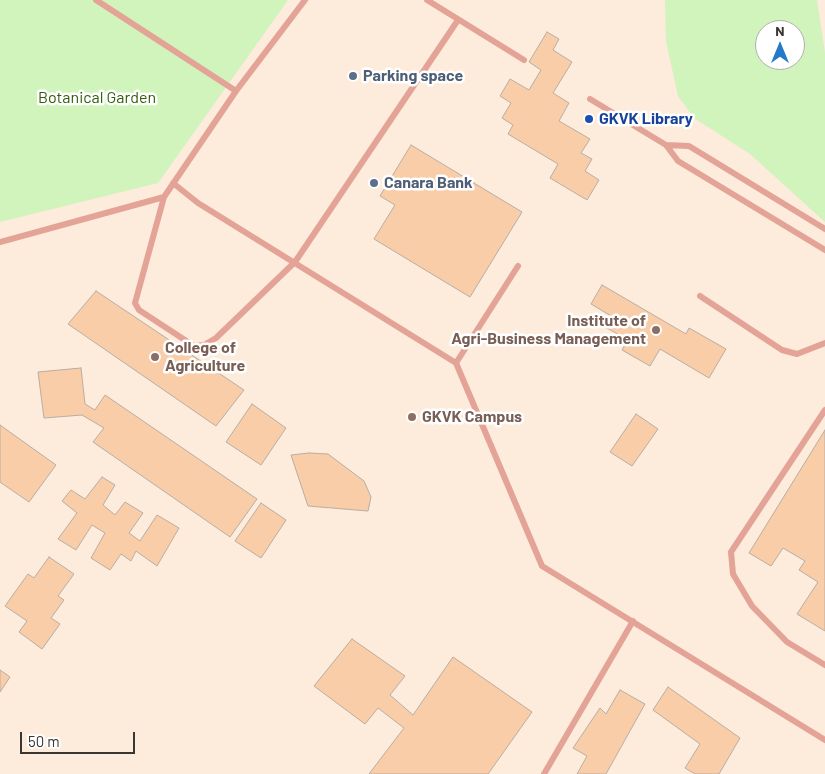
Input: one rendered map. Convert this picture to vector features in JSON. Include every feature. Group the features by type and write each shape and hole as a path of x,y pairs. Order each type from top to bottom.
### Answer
{"lane":[{"path":"96,0 236,92"},
{"path":"304,0 236,92 164,197 135,303 139,310 194,346 204,345 216,338 295,262 458,20"},
{"path":"427,0 524,60"},
{"path":"590,99 666,145 678,161 825,250"},
{"path":"666,145 689,146 825,229"},
{"path":"173,183 198,203 456,363 542,566 825,740"},
{"path":"0,242 164,197"},
{"path":"456,363 518,266"},
{"path":"700,296 782,350 797,354 825,343"},
{"path":"825,410 731,552 733,574 752,606 787,642 825,665"},
{"path":"544,774 632,622"}],"shaded area":[{"name":"GKVK Campus","path":"0,0 825,0 825,774 0,774"}],"green space":[{"name":"Botanical Garden","path":"0,0 288,0 158,183 0,222"},
{"path":"665,0 817,0 825,53 825,222 750,154 694,118 678,96 666,41"}],"building":[{"path":"547,32 559,39 553,50 572,62 553,93 569,103 559,121 590,139 581,153 592,159 585,171 599,180 587,200 550,178 558,164 508,134 513,125 502,118 511,103 500,96 510,79 529,90 541,70 529,62"},
{"path":"411,145 522,212 470,297 374,239 395,205 380,196"},
{"path":"602,285 686,334 689,328 726,349 709,378 660,349 650,366 622,350 628,340 605,327 611,316 591,304"},
{"name":"College of Agriculture","path":"96,291 244,390 216,426 68,324"},
{"path":"81,368 85,404 95,410 105,395 257,499 230,537 93,442 104,428 82,415 44,418 38,372"},
{"path":"252,404 286,428 261,465 226,442"},
{"path":"636,414 658,429 632,466 610,452"},
{"path":"0,425 56,465 29,502 0,482"},
{"path":"825,430 825,631 797,614 818,582 799,570 805,561 783,548 771,566 749,553"},
{"path":"309,453 328,454 364,481 371,497 368,511 308,506 291,455"},
{"path":"102,477 115,485 103,505 115,515 125,502 143,513 129,533 140,541 157,515 179,528 157,566 136,551 131,561 121,554 110,570 91,558 105,533 92,525 76,550 58,539 77,513 62,501 71,490 85,499"},
{"path":"261,503 286,520 261,558 235,541"},
{"path":"49,557 74,574 58,596 64,600 51,618 60,624 42,649 19,632 27,621 5,606 28,574 34,578"},
{"path":"352,639 405,676 390,695 413,715 453,657 532,712 488,774 369,774 404,728 378,708 365,724 314,686"},
{"path":"0,670 10,677 0,692"},
{"path":"668,687 740,738 719,774 695,774 685,768 700,744 653,710"},
{"path":"620,690 645,704 606,774 577,774 587,756 573,748 600,708 606,714"}],"place":[{"name":"Parking space","path":"353,76"},
{"name":"GKVK Library","path":"589,119"},
{"name":"Canara Bank","path":"374,183"},
{"name":"Institute of Agri-Business Management","path":"656,330"},
{"name":"College of Agriculture","path":"155,357"},
{"name":"GKVK Campus","path":"412,417"}]}
